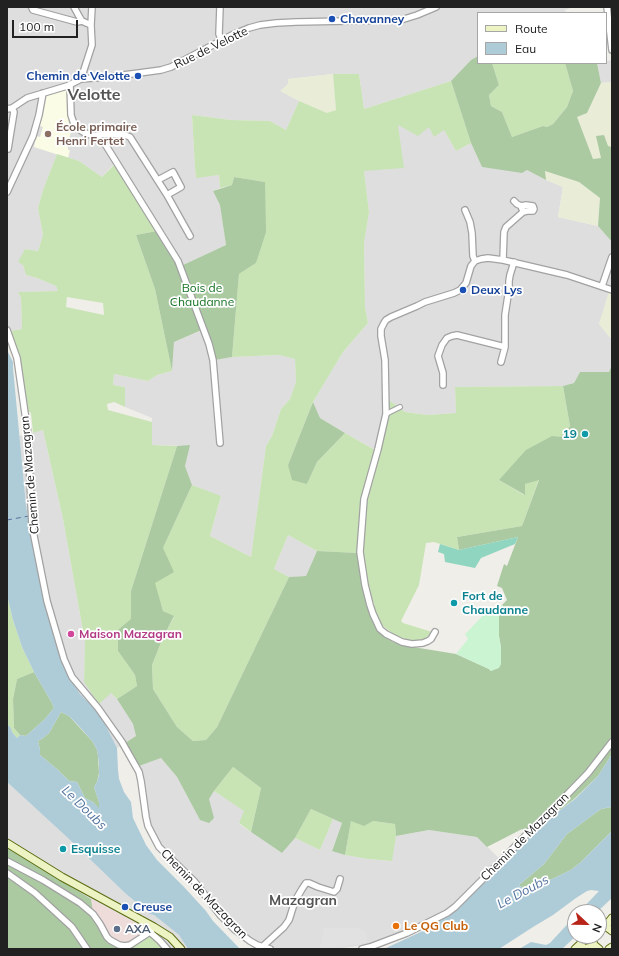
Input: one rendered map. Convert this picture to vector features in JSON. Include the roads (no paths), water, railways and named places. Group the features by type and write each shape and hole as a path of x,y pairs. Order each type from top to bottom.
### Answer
{"main road":[{"path":"7,843 152,930 170,937 181,949"},
{"path":"583,949 592,947 598,948"}],"street":[{"path":"74,7 82,21 90,25"},
{"path":"8,149 14,112 9,109 27,98 70,85 81,78 92,45 90,25 92,7"},
{"path":"220,7 219,34 222,41"},
{"name":"Rue de Velotte","path":"81,78 107,77 171,68 232,35 249,28 296,22 401,20 417,16 436,7"},
{"path":"607,7 612,50"},
{"path":"32,8 33,10 77,22 82,21"},
{"path":"70,85 71,115 78,130 93,136 105,144 178,261 209,344 213,360 220,443"},
{"path":"7,192 34,136 43,93"},
{"path":"93,136 105,134 125,135 130,137 158,180 190,236"},
{"path":"158,180 173,172 181,187 167,195"},
{"path":"503,260 506,227 523,212 532,211 534,208 533,206 521,206 514,201"},
{"path":"521,206 523,212"},
{"path":"465,210 470,222 473,256 475,261"},
{"path":"602,286 612,257"},
{"path":"435,632 428,641 412,644 402,642 386,634 380,629 373,614 365,585 360,552 364,499 386,414 385,360 381,328 386,320 391,316 460,290 466,284 471,266 475,261 481,259 488,258 514,262 567,275 612,290"},
{"path":"501,362 505,347 505,315 509,281 514,262"},
{"name":"Chemin de Mazagran","path":"7,330 17,358 28,434 32,526 47,601 64,659 72,677 98,708 122,742 139,772 148,826 158,847 194,881 221,916 234,929 250,941 270,949"},
{"path":"443,385 443,373 438,356 442,345 447,338 457,335 505,347"},
{"path":"386,414 400,407"},
{"name":"Chemin de Mazagran","path":"362,949 407,933 447,913 455,907 582,778 612,742"},
{"path":"7,861 43,880 80,903 93,914 106,937 119,945 130,945 152,930 167,949"},
{"path":"7,873 35,893 72,927 87,949"},
{"path":"262,947 287,923 293,905 306,883 334,892 337,889 340,879"}],"water":[{"name":"Le Doubs","path":"7,350 13,362 26,506 43,597 65,668 80,694 100,714 117,748 119,779 124,792 131,802 133,818 146,845 157,860 184,887 213,921 240,949 188,949 179,935 154,915 150,914 125,893 7,782 7,724 17,738 20,735 26,736 45,719 54,708 22,647 7,595","holes":["61,712 69,716 93,742 97,750 99,775 94,787 99,802 99,808 93,802 85,798 77,782 69,781 40,755 38,741 49,733"]},
{"name":"Le Doubs","path":"612,754 612,807 601,809 567,834 544,864 519,885 523,888 552,879 571,870 612,831 612,898 606,904 587,904 599,891 587,891 553,915 499,949 384,949 427,929 447,915 544,822 575,799 598,776"},
{"path":"567,925 567,944 562,949 519,949 531,942 546,945 550,943"}],"place":[{"name":"Chavanney","path":"332,19"},
{"name":"Chemin de Velotte","path":"138,76"},
{"name":"École primaire Henri Fertet","path":"48,134"},
{"name":"Deux Lys","path":"463,290"},
{"name":"19","path":"585,434"},
{"name":"Fort de Chaudanne","path":"454,603"},
{"name":"Maison Mazagran","path":"71,634"},
{"name":"Esquisse","path":"63,849"},
{"name":"Creuse","path":"125,907"},
{"name":"Le QG Club","path":"396,926"},
{"name":"AXA","path":"117,929"}],"district":[{"name":"Velotte","path":"94,95"},
{"name":"Mazagran","path":"303,901"}],"park label":[{"name":"Bois de Chaudanne","path":"202,295"}]}
